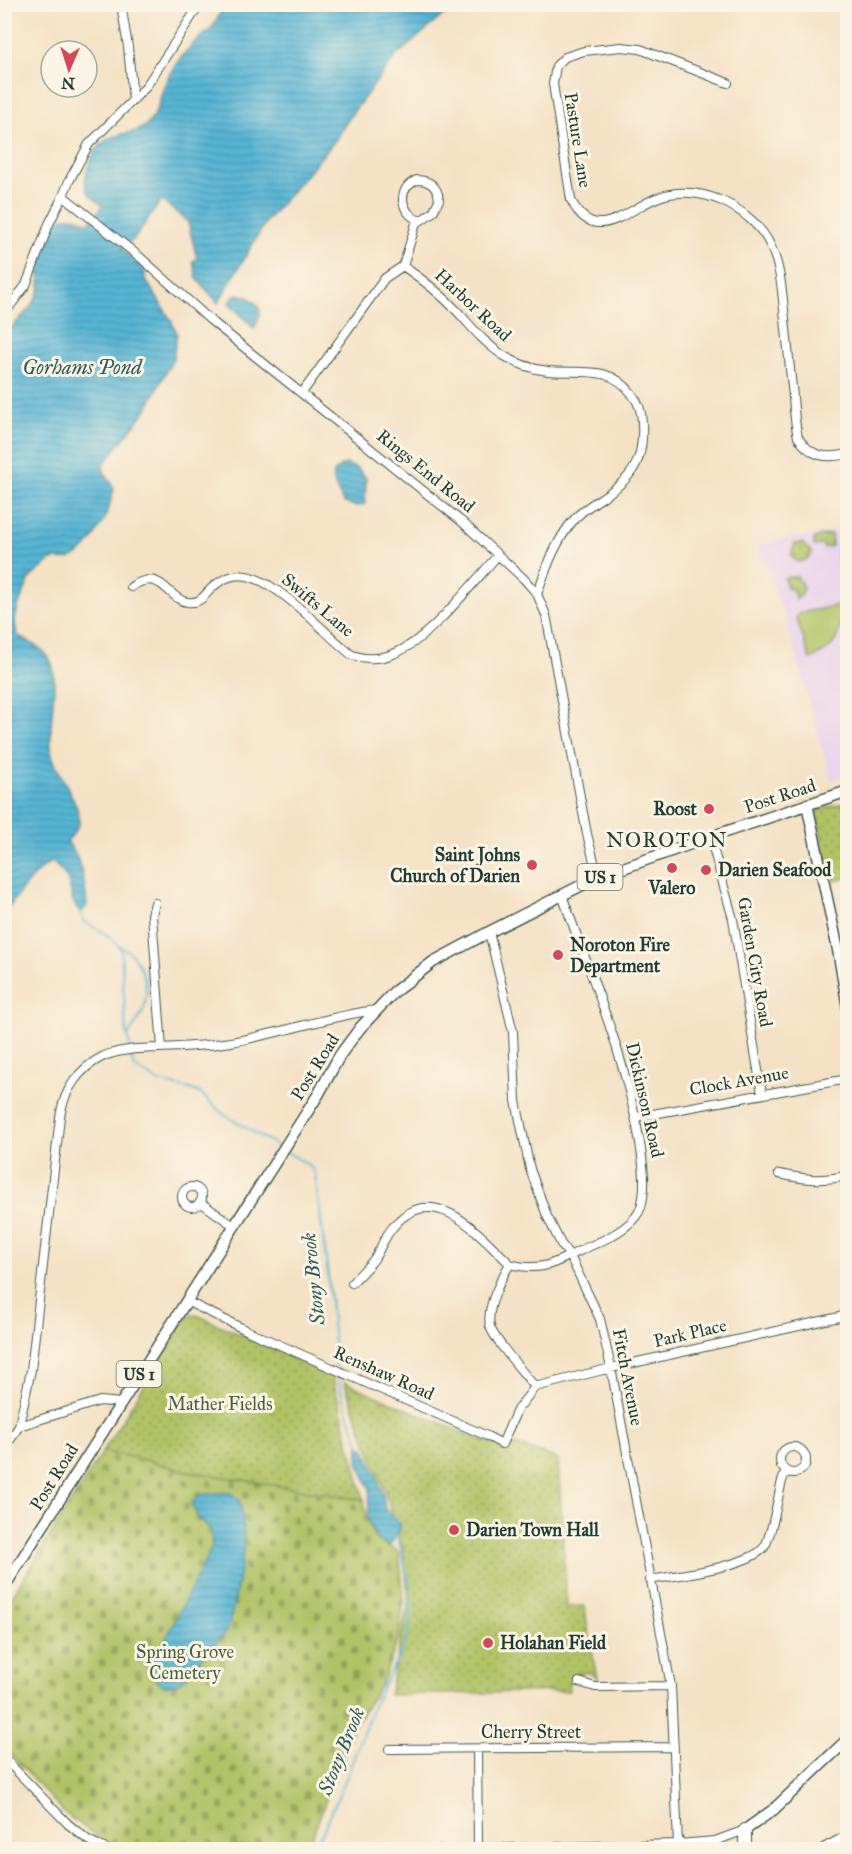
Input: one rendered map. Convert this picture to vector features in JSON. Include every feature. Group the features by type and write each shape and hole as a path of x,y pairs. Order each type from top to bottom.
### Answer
{"highway":[{"path":"745,1830 745,1850"},
{"path":"824,1850 848,1837"}],"main road":[{"name":"Post Road","path":"4,1587 318,1095 340,1055 376,1010 405,983 433,962 598,877 848,791"},
{"path":"807,804 848,1008"},
{"path":"745,1830 773,1810 848,1739"}],"street":[{"path":"121,4 133,100"},
{"path":"4,314 26,285 49,224 89,144 145,88 200,4"},
{"name":"Pasture Lane","path":"728,83 654,54 631,48 584,51 566,57 556,66 553,84 571,200 580,215 594,222 608,223 659,197 669,194 701,194 736,208 753,221 772,247 780,280 798,437 807,449 821,456 836,457 848,454"},
{"path":"423,180 435,187 439,200 433,212 420,221 417,220 409,213 402,194 409,184 423,180"},
{"name":"Rings End Road","path":"63,196 141,258 209,319 461,521 537,594 546,615 585,823 598,877"},
{"path":"302,393 385,278 403,266 417,220"},
{"name":"Harbor Road","path":"403,266 433,287 478,336 503,355 520,363 548,371 606,374 626,385 642,413 643,447 633,471 625,480 570,523 558,544 537,594"},
{"name":"Swifts Lane","path":"131,587 145,580 163,584 181,601 195,602 204,598 213,587 229,578 243,575 253,577 266,583 285,597 352,655 374,658 393,654 415,642 452,606 498,555"},
{"name":"Garden City Road","path":"710,837 733,919 762,1094"},
{"name":"Dickinson Road","path":"510,1264 527,1268 543,1267 570,1256 609,1238 628,1224 641,1208 645,1176 636,1117 609,1022 562,895"},
{"path":"155,903 152,915 162,1048"},
{"name":"Fitch Avenue","path":"489,932 513,1032 516,1101 530,1169 547,1216 561,1244 570,1256 600,1319 611,1368 671,1686 678,1844"},
{"path":"4,1450 19,1426 34,1349 63,1101 69,1087 81,1072 105,1056 130,1050 207,1046 351,1013 376,1010"},
{"name":"Clock Avenue","path":"636,1117 848,1079"},
{"path":"779,1174 816,1180 848,1176"},
{"path":"200,1202 234,1226"},
{"path":"352,1283 372,1261 392,1228 405,1214 421,1207 441,1209 466,1222 510,1264 501,1278 490,1312 490,1326 535,1387"},
{"name":"Renshaw Road","path":"186,1301 502,1444 517,1410 535,1387"},
{"name":"Park Place","path":"535,1387 848,1315"},
{"path":"19,1426 100,1401 121,1403"},
{"path":"650,1580 736,1564 752,1557 766,1546 786,1471"},
{"path":"579,1682 595,1687 671,1686"},
{"name":"Cherry Street","path":"389,1749 674,1747"},
{"path":"477,1749 478,1848"},
{"path":"4,1758 68,1824 88,1840 108,1850"},
{"path":"434,1850 678,1844 715,1841 745,1830"}],"shaded area":[{"path":"847,530 847,775 831,781 785,616 756,544"}],"green space":[{"path":"831,534 832,546 824,548 823,545 814,546 814,538"},
{"path":"802,543 812,553 807,559 798,562 791,554 795,544"},
{"path":"847,551 847,582 843,582 837,553"},
{"path":"797,576 803,587 802,594 796,599 792,588 788,589 784,578"},
{"path":"839,605 841,623 838,635 832,646 810,659 796,617 800,613"},
{"path":"847,802 847,878 830,882 816,811"},
{"name":"Mather Fields","path":"199,1316 332,1376 364,1500 182,1470 103,1451 187,1317"},
{"path":"344,1382 480,1440 493,1444 511,1444 558,1460 567,1607 584,1606 597,1678 588,1672 576,1675 568,1685 569,1691 389,1695 409,1601 403,1550 386,1494"},
{"name":"Spring Grove Cemetery","path":"103,1451 182,1470 364,1500 366,1517 375,1539 399,1552 404,1601 399,1636 382,1683 353,1727 309,1846 115,1846 103,1841 63,1812 5,1748 4,1609"}],"water":[{"name":"Gorhams Pond","path":"223,5 455,5 396,56 351,115 334,142 265,223 218,303 197,279 193,261 197,259 188,222 161,200 135,238 122,249 144,270 146,280 171,320 177,333 173,359 146,410 103,465 104,472 114,488 104,519 92,540 77,555 68,559 53,559 30,578 15,621 17,635 43,652 53,668 52,755 77,807 79,823 67,842 79,863 84,880 87,906 81,912 77,908 67,878 52,862 32,877 5,913 5,335 35,301 40,285 39,273 55,224 66,217 88,223 103,206 87,190 86,176 95,153 110,138 147,125 156,111 171,71 189,48 211,29"},
{"path":"236,294 249,298 258,306 260,315 254,329 229,303"},
{"path":"346,464 358,469 366,478 365,504 363,505 354,506 343,502 335,486 333,476 335,471"},
{"path":"359,1443 374,1468 384,1497 385,1509 400,1524 400,1530 390,1545 376,1537 369,1523 370,1489 358,1462"},
{"path":"231,1493 240,1501 244,1531 243,1553 228,1630 179,1683 164,1686 150,1675 147,1665 162,1646 212,1547 211,1530 198,1517 191,1504 200,1495"}],"waterway":[{"name":"Stony Brook","path":"81,912 83,921 109,937 121,950 126,1030 130,1047"},
{"path":"120,946 139,964 146,990 143,1012 128,1037"},
{"name":"Stony Brook","path":"130,1053 134,1067 159,1082 200,1093 223,1114 279,1147"},
{"name":"Stony Brook","path":"287,1152 310,1166 315,1174 328,1275 336,1368"},
{"name":"Stony Brook","path":"337,1373 343,1399 360,1445"},
{"name":"Stony Brook","path":"312,1850 344,1784 375,1701 405,1645 409,1630 411,1615 409,1583 395,1534"}],"place":[{"name":"Roost","path":"709,809"},
{"name":"Saint Johns Church of Darien","path":"532,865"},
{"name":"Valero","path":"672,868"},
{"name":"Darien Seafood","path":"706,870"},
{"name":"Noroton Fire Department","path":"558,955"},
{"name":"Darien Town Hall","path":"454,1530"},
{"name":"Holahan Field","path":"488,1643"}],"district":[{"name":"NOROTON","path":"667,840"}]}
